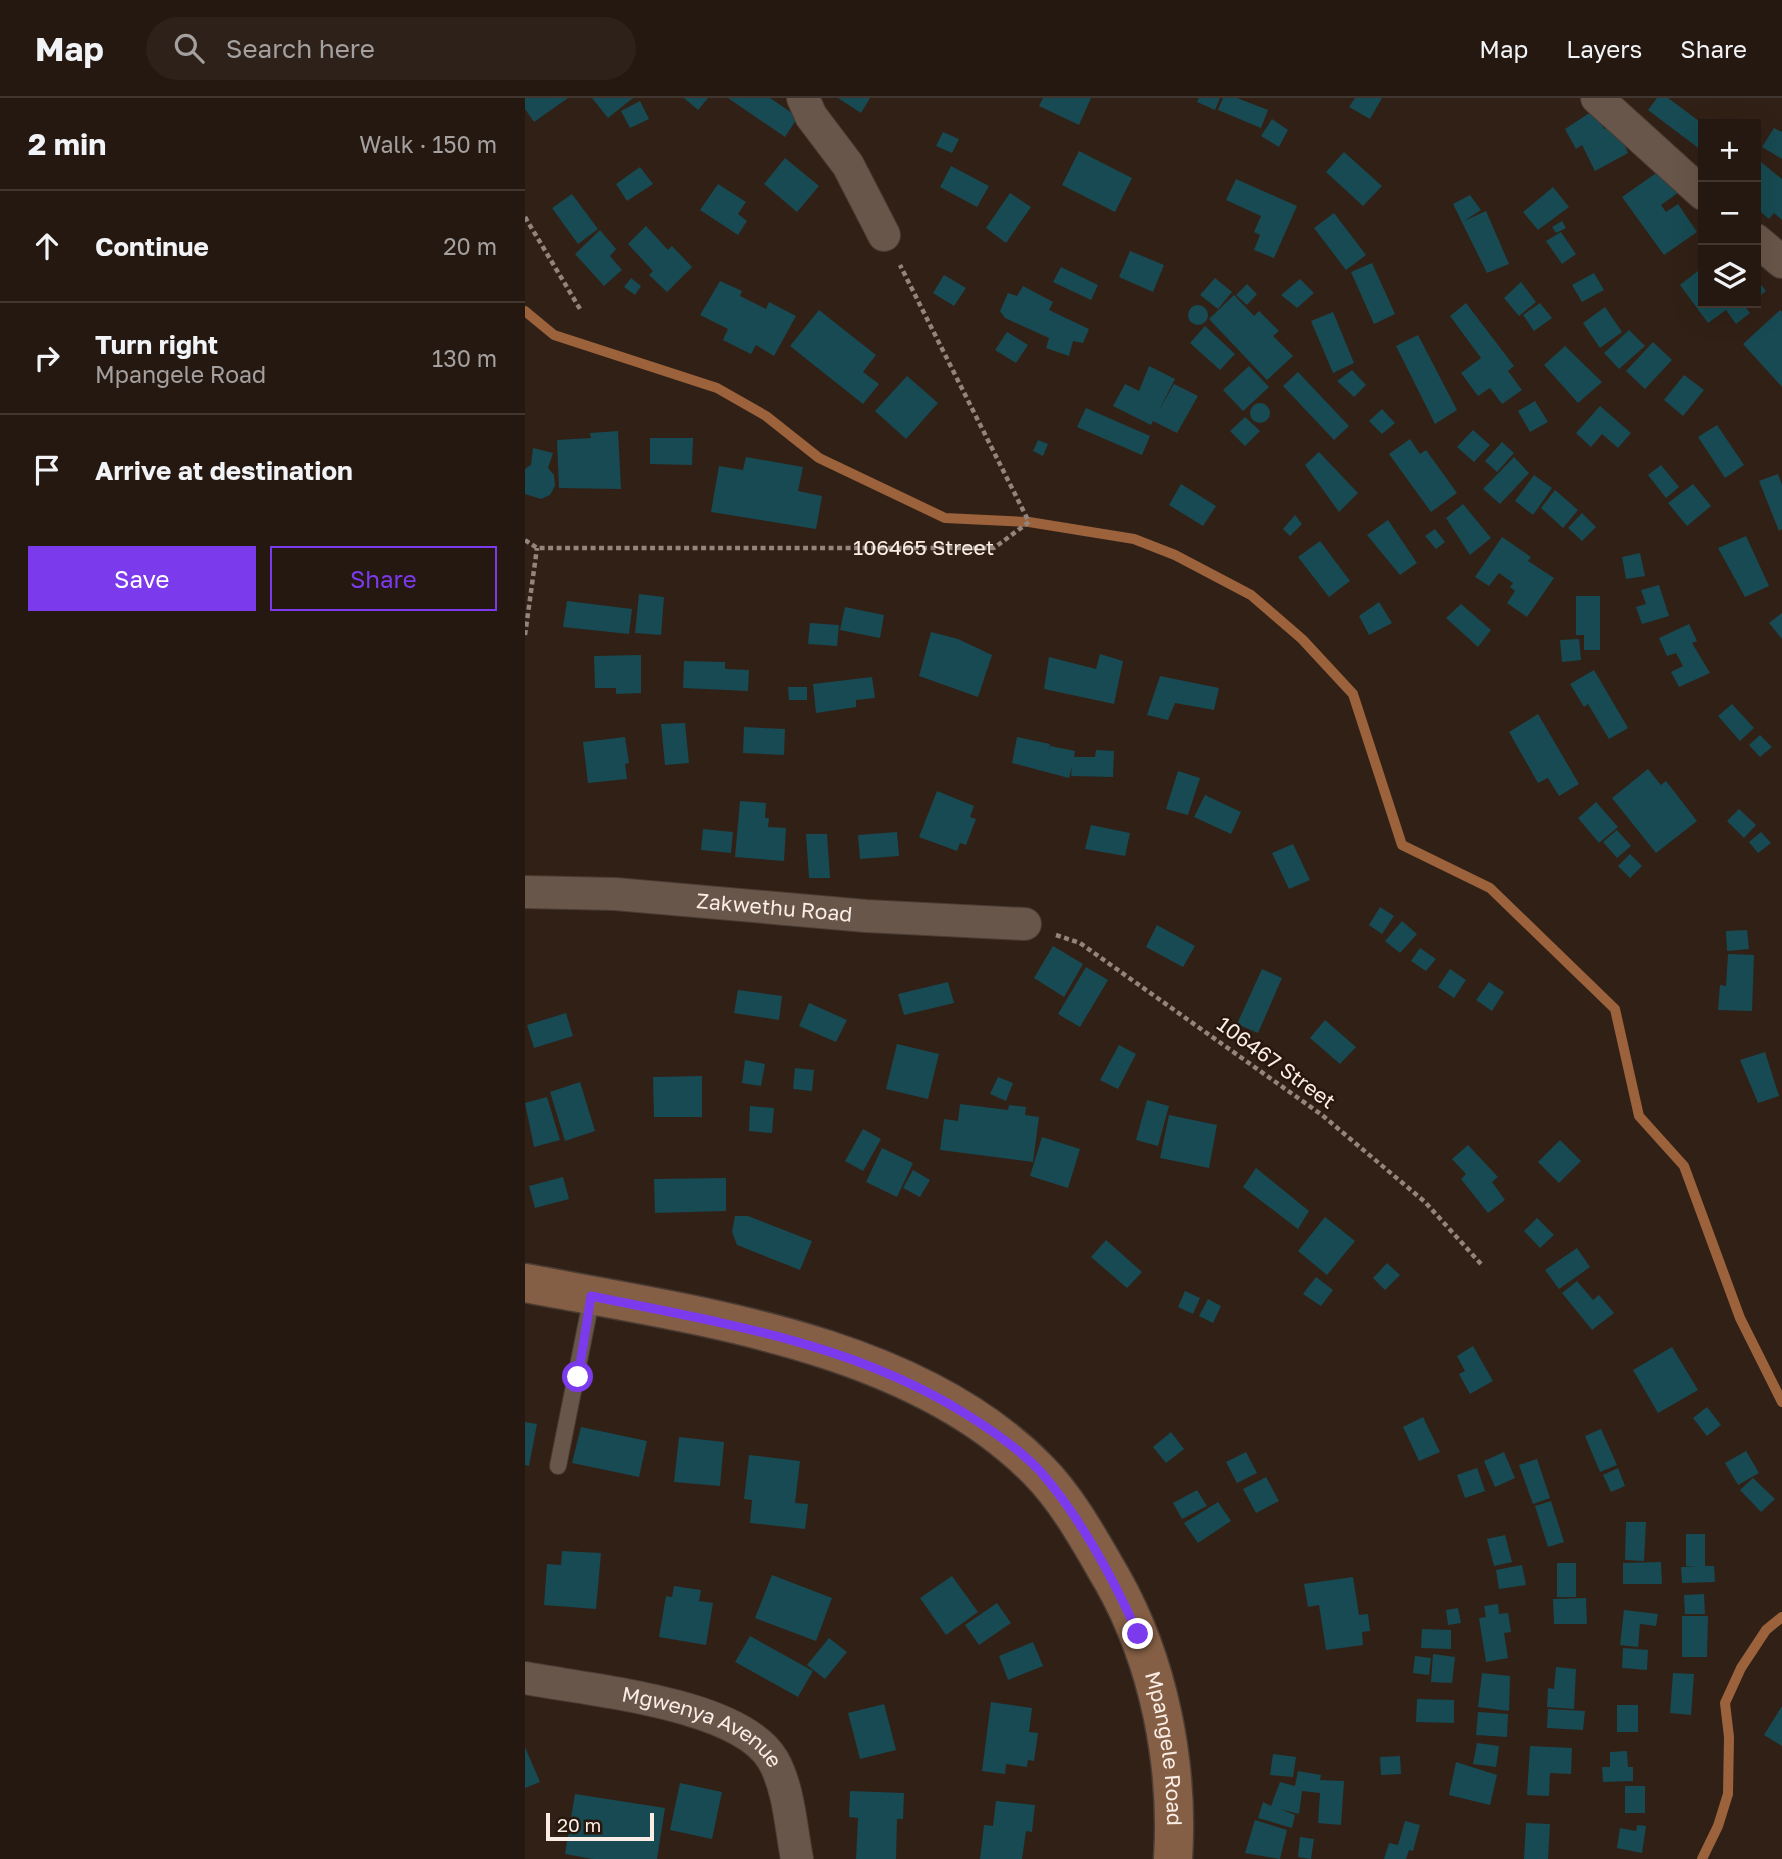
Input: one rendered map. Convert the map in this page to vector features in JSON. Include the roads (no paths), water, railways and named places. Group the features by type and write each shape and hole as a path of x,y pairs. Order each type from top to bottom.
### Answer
{"street":[{"path":"803,98 811,116 848,164 884,235"},
{"path":"1597,98 1698,189"},
{"path":"1761,244 1782,262"},
{"name":"Zakwethu Road","path":"525,892 615,894 866,916 1025,924"},
{"name":"Mpangele Road","path":"525,1283 779,1335 888,1372 981,1424 1039,1471 1102,1563 1138,1634 1158,1699 1168,1748 1173,1782 1173,1859"},
{"name":"Mgwenya Avenue","path":"525,1678 659,1703 716,1717 746,1732 772,1759 779,1774 797,1859"}],"lane":[{"path":"558,1466 591,1296"}],"waterway":[{"path":"525,311 554,335 717,388 766,416 819,458 945,518 1029,522 1134,539 1175,555 1251,595 1302,639 1353,694 1402,845 1490,888 1615,1009 1639,1116 1684,1166 1740,1318 1782,1402"},
{"path":"1702,1859 1718,1826 1728,1794 1729,1737 1725,1703 1741,1668 1766,1630 1782,1617"}]}
